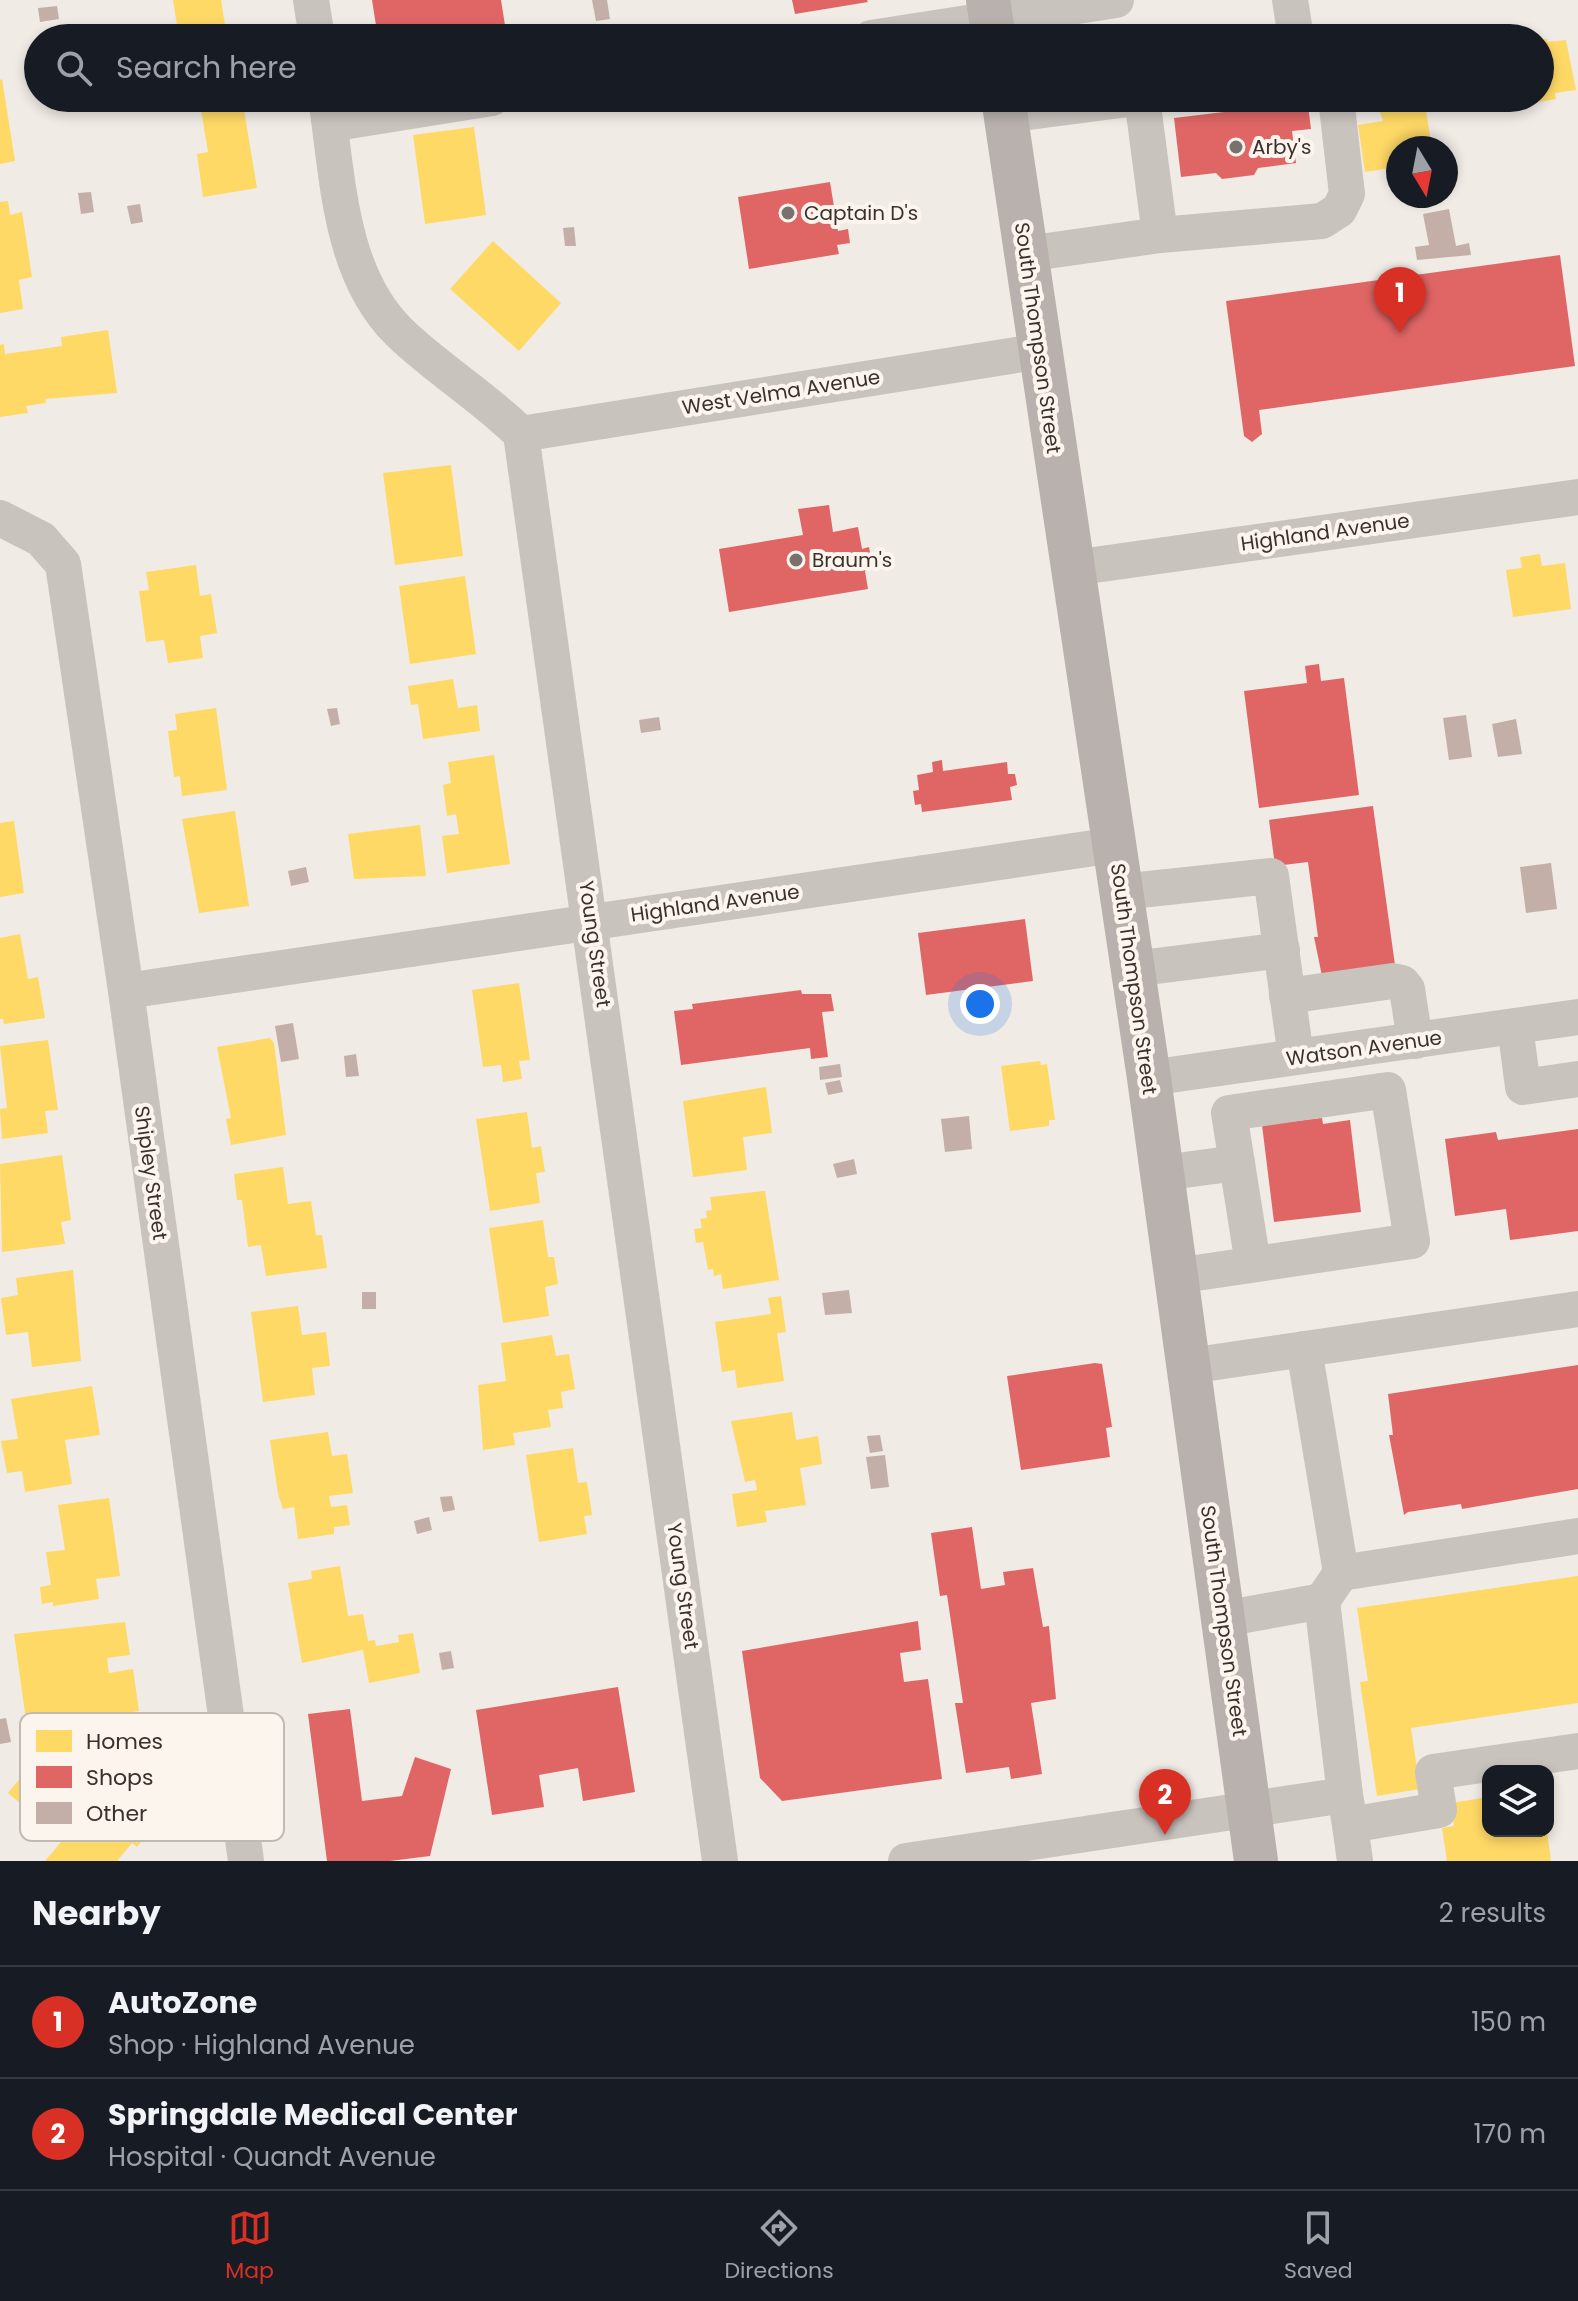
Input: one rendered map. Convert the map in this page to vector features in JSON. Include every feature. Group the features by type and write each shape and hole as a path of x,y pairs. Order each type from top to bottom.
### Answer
{"main road":[{"name":"South Thompson Street","path":"1005,112 1149,1078 1256,1861"}],"street":[{"path":"311,0 315,24"},
{"path":"959,24 1116,0"},
{"path":"1290,0 1294,24"},
{"path":"328,112 352,255 371,297 399,332 488,401 521,434"},
{"path":"1141,112 1160,235"},
{"path":"1026,254 1160,235 1322,221 1339,210 1347,194 1348,180 1338,112"},
{"name":"West Velma Avenue","path":"521,434 1041,351"},
{"name":"Young Street","path":"521,434 592,921 720,1861"},
{"name":"Highland Avenue","path":"1073,568 1578,497"},
{"name":"Shipley Street","path":"0,518 41,539 63,564 126,991 226,1713"},
{"name":"Highland Avenue","path":"126,991 1114,845"},
{"path":"1121,892 1271,876 1296,1057"},
{"path":"1133,969 1282,950"},
{"path":"1287,996 1393,981 1402,983 1407,989 1415,1041"},
{"name":"Watson Avenue","path":"1149,1078 1578,1017"},
{"path":"1515,1026 1523,1087 1578,1079"},
{"path":"1176,1276 1412,1241 1388,1090 1229,1113 1253,1264"},
{"path":"1162,1173 1237,1163"},
{"path":"1189,1366 1578,1309"},
{"path":"1304,1349 1331,1587 1348,1810 1355,1861"},
{"path":"1223,1619 1331,1587 1578,1536"},
{"path":"906,1861 1250,1809 1439,1810 1433,1772 1578,1751"},
{"name":"Shipley Street","path":"243,1841 246,1861"}],"building: Homes":[{"path":"173,0 221,0 225,24 177,24"},
{"path":"1566,40 1576,90 1555,93 1554,99 1554,41"},
{"path":"0,80 15,161 0,164"},
{"path":"201,112 244,112 257,188 203,197 197,154 208,152"},
{"path":"1380,112 1426,112 1430,136 1386,136 1386,169 1365,172 1358,125 1383,121"},
{"path":"474,127 486,215 425,224 413,135"},
{"path":"8,201 10,215 22,212 32,277 19,280 23,309 0,313 0,202"},
{"path":"493,241 561,303 519,351 450,289"},
{"path":"108,330 117,393 45,399 46,403 26,406 28,413 0,417 0,345 4,344 5,354 62,346 61,337"},
{"path":"451,465 463,556 395,565 383,473"},
{"path":"1540,554 1542,566 1565,563 1571,609 1513,617 1506,570 1522,568 1520,557"},
{"path":"196,565 200,596 211,594 217,633 200,636 203,658 168,663 164,640 146,642 139,591 149,590 146,572"},
{"path":"465,576 476,654 410,664 399,586"},
{"path":"453,679 458,708 477,705 480,731 423,739 418,704 411,705 408,686"},
{"path":"216,708 227,790 182,796 180,776 174,777 168,731 177,730 175,714"},
{"path":"494,755 510,864 447,873 442,836 459,834 456,814 447,816 443,785 451,783 448,762"},
{"path":"235,811 249,906 199,913 182,819"},
{"path":"14,821 24,893 0,897 0,823"},
{"path":"420,825 426,876 354,879 348,834"},
{"path":"20,934 28,979 38,977 45,1018 4,1024 0,1019 0,938"},
{"path":"519,983 530,1060 519,1061 522,1079 503,1082 501,1065 483,1067 472,990"},
{"path":"270,1038 274,1043 286,1135 231,1145 226,1119 231,1118 217,1047"},
{"path":"48,1040 58,1110 45,1111 48,1133 2,1139 0,1109 7,1108 0,1046"},
{"path":"1040,1061 1041,1065 1047,1064 1055,1120 1049,1120 1049,1126 1010,1131 1001,1066"},
{"path":"766,1087 772,1133 743,1137 747,1170 693,1177 683,1101"},
{"path":"527,1112 532,1148 541,1146 545,1172 536,1173 540,1203 490,1211 476,1119"},
{"path":"62,1155 71,1220 61,1222 65,1244 2,1252 0,1164"},
{"path":"283,1167 288,1204 311,1201 316,1235 322,1235 327,1268 266,1276 261,1245 248,1247 242,1200 237,1200 234,1174"},
{"path":"765,1191 779,1280 723,1289 721,1274 714,1276 713,1269 708,1270 703,1242 696,1243 694,1229 702,1228 700,1219 707,1218 706,1211 712,1210 710,1197"},
{"path":"543,1220 548,1257 554,1257 558,1284 545,1287 549,1316 503,1323 489,1228"},
{"path":"73,1270 81,1361 32,1367 28,1332 6,1335 1,1298 18,1295 16,1278"},
{"path":"781,1296 786,1332 777,1333 784,1381 737,1388 735,1370 722,1372 715,1322 771,1314 768,1298"},
{"path":"298,1306 302,1335 326,1332 330,1366 312,1368 315,1395 263,1402 251,1312"},
{"path":"552,1335 556,1356 569,1354 575,1389 561,1392 563,1408 548,1410 551,1427 513,1433 515,1445 483,1450 478,1385 506,1381 501,1343"},
{"path":"92,1386 100,1435 65,1440 72,1484 25,1492 22,1471 7,1473 1,1441 18,1439 11,1399"},
{"path":"792,1412 796,1440 818,1436 822,1464 800,1468 806,1505 765,1511 767,1522 737,1527 732,1494 757,1490 755,1480 745,1482 731,1421"},
{"path":"328,1432 332,1456 347,1454 353,1493 329,1496 331,1507 347,1505 350,1525 334,1527 334,1534 298,1539 294,1507 283,1509 278,1494 270,1440"},
{"path":"573,1448 578,1483 587,1482 592,1515 584,1516 587,1534 539,1542 526,1455"},
{"path":"109,1498 120,1576 96,1579 99,1599 53,1606 53,1602 42,1604 40,1587 51,1585 46,1552 65,1550 58,1505"},
{"path":"340,1566 348,1616 363,1614 368,1641 375,1640 376,1646 399,1642 398,1635 413,1633 420,1673 369,1683 363,1650 302,1663 288,1583 312,1579 311,1571"},
{"path":"1578,1576 1578,1703 1411,1728 1420,1789 1377,1796 1360,1682 1368,1681 1357,1608"},
{"path":"125,1622 130,1655 107,1658 109,1673 133,1669 139,1711 25,1713 14,1634"},
{"path":"20,1778 20,1803 8,1793"},
{"path":"1482,1798 1482,1837 1548,1837 1551,1861 1447,1861 1442,1828 1454,1826 1451,1803"},
{"path":"62,1841 142,1841 137,1847 132,1843 117,1861 45,1861"}],"building: Shops":[{"path":"372,0 501,0 505,24 376,24"},
{"path":"792,0 867,0 868,2 795,14"},
{"name":"Arby's","path":"1224,112 1309,112 1311,129 1292,131 1296,163 1258,168 1254,175 1222,179 1216,173 1181,177 1174,118"},
{"name":"Captain D's","path":"830,182 838,231 848,229 850,243 837,245 839,254 749,269 738,197"},
{"path":"1560,255 1575,366 1259,410 1262,434 1252,442 1244,436 1226,301"},
{"name":"Braum's","path":"829,505 833,532 858,527 862,549 869,547 873,570 865,571 868,589 729,612 719,549 803,535 798,509"},
{"path":"1319,664 1321,681 1344,678 1359,795 1259,808 1244,691 1307,683 1305,666"},
{"path":"942,760 943,771 1007,762 1008,774 1015,774 1017,785 1010,787 1012,800 922,812 921,804 915,805 913,791 919,790 917,775 933,772 932,762"},
{"path":"1373,806 1395,965 1322,976 1314,937 1318,937 1308,862 1275,866 1269,820"},
{"path":"1025,919 1033,981 926,995 918,933"},
{"path":"801,990 802,994 831,994 834,1011 822,1012 828,1057 811,1059 810,1048 681,1065 674,1011 693,1009 692,1004"},
{"path":"1322,1118 1323,1124 1350,1120 1361,1212 1274,1222 1262,1125"},
{"path":"1578,1129 1578,1231 1510,1240 1506,1209 1455,1216 1445,1139 1496,1132 1498,1140"},
{"path":"1102,1364 1112,1427 1106,1428 1110,1457 1021,1470 1007,1376"},
{"path":"1578,1365 1578,1489 1462,1509 1461,1504 1404,1515 1389,1435 1393,1435 1388,1394"},
{"path":"972,1527 981,1589 1005,1585 1003,1572 1033,1568 1043,1627 1049,1626 1056,1699 1031,1703 1042,1774 1011,1779 1009,1767 966,1773 955,1703 963,1703 947,1595 940,1596 931,1533"},
{"path":"918,1621 921,1650 900,1653 904,1682 928,1679 942,1779 782,1801 760,1778 742,1651"},
{"path":"618,1687 635,1792 583,1801 578,1768 539,1775 544,1807 492,1815 476,1710"},
{"path":"350,1709 362,1801 402,1796 415,1757 451,1769 430,1856 390,1861 327,1861 308,1714"}],"building: Other":[{"path":"592,0 607,0 610,19 596,21"},
{"path":"57,6 59,19 40,22 38,8"},
{"path":"91,192 94,212 81,214 78,193"},
{"path":"140,204 143,222 131,224 127,206"},
{"path":"1449,209 1456,246 1469,243 1471,255 1417,260 1415,247 1429,245 1423,214"},
{"path":"574,227 576,246 565,246 563,228"},
{"path":"337,708 340,724 331,726 327,709"},
{"path":"1466,715 1472,757 1449,760 1443,718"},
{"path":"659,717 661,730 641,733 639,720"},
{"path":"1516,719 1522,754 1498,757 1492,724"},
{"path":"1551,863 1557,909 1526,913 1520,867"},
{"path":"306,867 309,882 291,886 288,871"},
{"path":"293,1023 299,1059 281,1062 275,1026"},
{"path":"356,1054 359,1076 346,1077 344,1056"},
{"path":"840,1064 842,1077 820,1080 819,1067"},
{"path":"840,1080 843,1092 828,1095 825,1083"},
{"path":"969,1116 972,1149 945,1152 941,1119"},
{"path":"854,1159 857,1174 837,1178 833,1164"},
{"path":"849,1290 852,1313 825,1315 822,1293"},
{"path":"362,1292 376,1292 376,1309 362,1309"},
{"path":"880,1435 883,1451 870,1453 867,1436"},
{"path":"885,1455 889,1487 871,1489 866,1457"},
{"path":"452,1496 455,1510 443,1512 440,1497"},
{"path":"429,1517 432,1530 417,1534 414,1521"},
{"path":"451,1651 454,1668 442,1670 439,1653"},
{"path":"6,1718 11,1742 0,1744 0,1719"}],"place":[{"name":"Arby's","path":"1236,147"},
{"name":"Captain D's","path":"788,213"},
{"name":"AutoZone","path":"1400,333"},
{"name":"Braum's","path":"796,560"},
{"name":"Springdale Medical Center","path":"1165,1835"}]}
